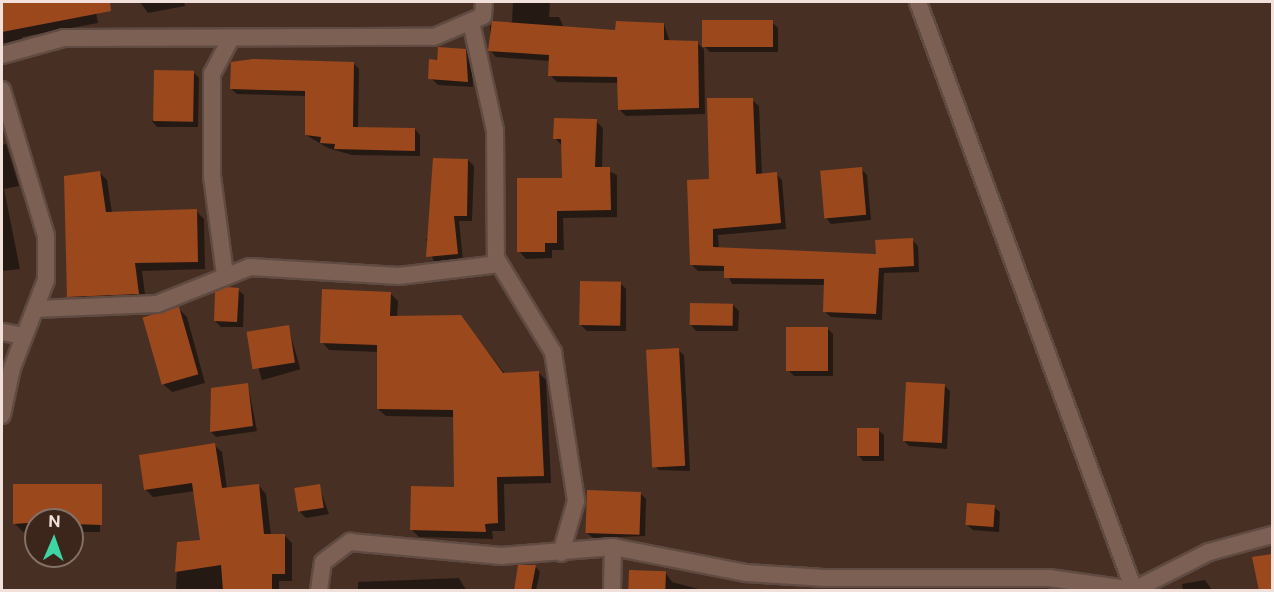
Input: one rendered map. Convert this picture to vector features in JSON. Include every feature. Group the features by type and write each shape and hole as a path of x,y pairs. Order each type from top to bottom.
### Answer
{"street":[{"path":"2,55 64,38 434,37 483,16 484,2"},
{"path":"918,2 1134,590"},
{"path":"471,22 495,130 499,264 553,352 576,501 561,553"},
{"path":"225,275 212,176 212,74 231,39"},
{"path":"2,90 46,236 46,280 24,336 2,415"},
{"path":"35,309 157,304 225,275 250,267 399,276 499,264"},
{"path":"2,332 24,336"},
{"path":"319,591 323,562 350,542 501,556 561,553 613,547 746,573 824,584 1049,578 1134,590 1209,552 1272,535"},
{"path":"612,591 613,547"}],"building":[{"path":"2,2 110,2 111,11 2,32"},
{"path":"702,20 773,20 773,47 702,47"},
{"path":"492,21 615,30 616,21 664,23 664,40 698,41 699,108 618,110 617,77 548,76 549,55 488,51"},
{"path":"438,47 466,49 468,82 428,79 429,59 437,60"},
{"path":"253,59 354,62 353,127 415,128 415,151 334,149 335,144 320,143 321,137 305,135 305,91 230,89 231,62"},
{"path":"154,70 194,71 193,122 153,121"},
{"path":"707,98 753,98 756,174 777,172 781,223 713,229 713,247 876,254 875,240 913,238 914,266 879,268 876,314 823,312 824,279 724,278 724,266 690,265 687,180 709,179"},
{"path":"554,118 597,119 595,167 610,167 611,210 557,211 557,243 545,243 545,252 517,252 517,178 562,178 561,139 553,139"},
{"path":"433,158 468,159 467,216 454,216 458,254 426,257"},
{"path":"862,167 866,215 824,218 820,171"},
{"path":"100,171 106,212 197,209 198,262 135,263 139,294 67,297 64,176"},
{"path":"580,281 621,282 620,326 579,325"},
{"path":"227,287 239,288 237,322 214,321 215,292"},
{"path":"322,289 391,292 390,316 461,315 503,373 539,371 544,476 497,477 498,523 485,524 486,532 410,530 411,486 454,487 453,410 377,409 377,345 320,343"},
{"path":"690,303 733,304 733,326 690,325"},
{"path":"179,307 198,374 162,385 142,317"},
{"path":"289,325 295,363 252,369 247,332"},
{"path":"786,327 828,327 828,371 786,371"},
{"path":"679,348 685,466 652,468 646,350"},
{"path":"906,382 945,384 942,443 903,441"},
{"path":"248,383 253,426 210,432 211,388"},
{"path":"857,428 879,428 879,456 857,456"},
{"path":"215,443 222,488 259,484 264,534 285,534 285,574 272,574 272,591 223,591 221,565 175,572 177,542 200,540 192,483 144,490 139,455"},
{"path":"13,484 102,484 102,525 84,524 84,508 24,508 24,523 13,524"},
{"path":"320,484 324,508 298,512 294,488"},
{"path":"587,490 641,492 639,535 585,533"},
{"path":"967,503 995,505 993,527 965,525"},
{"path":"1272,554 1272,591 1259,591 1252,557"},
{"path":"518,565 536,565 531,591 514,591"},
{"path":"629,570 666,571 665,590 628,590"}]}
